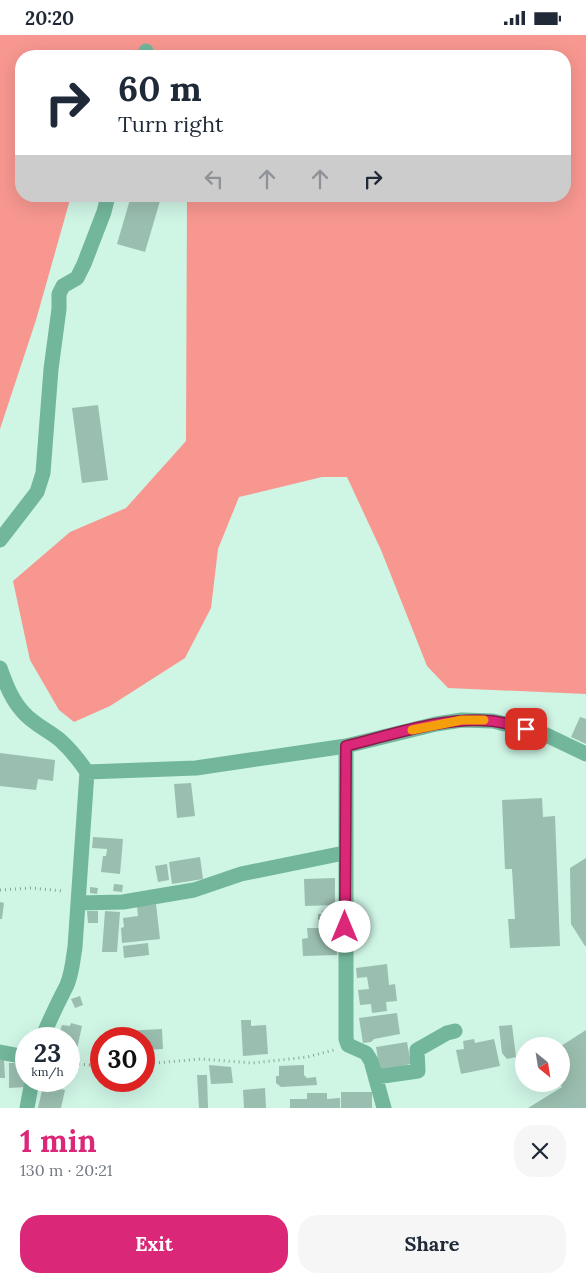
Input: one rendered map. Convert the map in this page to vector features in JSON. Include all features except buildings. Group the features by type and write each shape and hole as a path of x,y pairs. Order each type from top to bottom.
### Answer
{"street":[{"path":"0,541 37,492 43,473 59,294 63,286 77,278 106,202"},
{"path":"0,668 12,697 23,713 35,724 59,739 77,756 87,772 75,947 67,984 47,1027"},
{"path":"87,772 196,768 346,746 436,724 462,720 493,721 542,733 586,754"},
{"path":"346,746 344,853 346,1039 348,1045 366,1053 371,1061 384,1108"},
{"path":"79,899 124,902 194,890 241,874 344,853"},
{"path":"376,1077 418,1071 417,1050 447,1033 455,1031"},
{"path":"0,1051 15,1054"},
{"path":"27,1108 30,1092"}],"path":[{"path":"0,890 31,888 79,899"},
{"path":"155,1063 201,1059 253,1063 307,1057 348,1045"}],"shaded area":[{"path":"0,35 586,35 586,694 448,688 427,666 381,550 347,477 322,477 239,497 218,549 211,608 185,658 110,706 74,722 59,710 30,660 13,581 70,532 126,508 186,441 187,202 571,202 571,50 15,50 15,202 69,202 36,320 0,429"}],"slow traffic":[{"path":"412,730 462,720 484,720"}],"route":[{"path":"345,927 346,746 436,724 462,720 493,721 526,729"}]}
